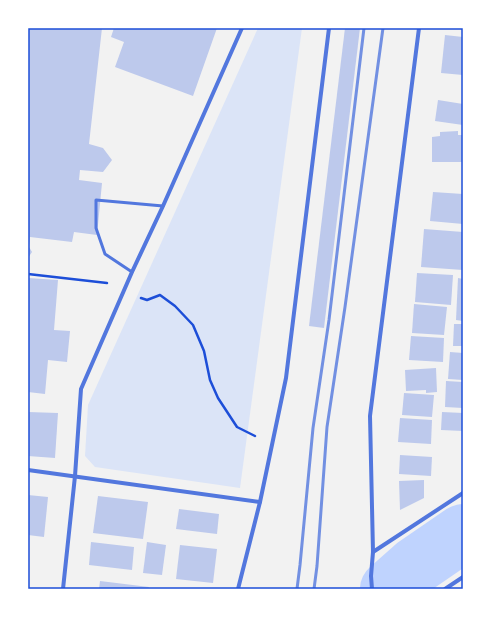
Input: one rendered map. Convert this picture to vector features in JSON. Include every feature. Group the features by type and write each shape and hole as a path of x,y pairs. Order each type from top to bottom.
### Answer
{"street":[{"path":"63,589 75,476 81,389 242,28"},
{"path":"238,589 260,502 286,378 329,28"},
{"path":"372,589 371,576 373,552 370,416 419,28"},
{"path":"28,470 260,502"},
{"path":"373,552 463,493"},
{"path":"445,589 463,576"}],"lane":[{"path":"132,272 105,254 96,228 96,200 163,206"}],"path":[{"path":"28,274 106,282 123,292 147,300 160,296 175,306 193,324 204,351 210,380 218,398 237,427 255,436"}],"shaded area":[{"path":"258,28 302,28 240,488 95,467 85,456 88,405"}],"building":[{"path":"28,28 102,28 89,144 103,148 112,160 103,172 80,170 79,180 102,183 97,235 74,232 72,242 30,237 29,247 32,252 28,258"},
{"path":"114,28 217,28 193,96 115,67 124,42 111,37"},
{"path":"345,28 360,28 324,328 309,326"},
{"path":"445,35 463,37 463,75 441,73"},
{"path":"438,100 463,104 463,125 435,121"},
{"path":"458,131 458,135 463,135 463,162 432,162 432,137 440,136 440,132"},
{"path":"433,192 463,194 463,224 430,221"},
{"path":"424,229 463,232 463,270 421,267"},
{"path":"417,273 453,275 451,305 415,302"},
{"path":"28,278 58,280 54,330 70,331 67,362 48,360 45,394 28,392"},
{"path":"458,278 463,279 463,321 456,320"},
{"path":"414,304 447,307 444,335 412,333"},
{"path":"454,324 463,324 463,346 453,346"},
{"path":"411,336 444,338 443,362 409,360"},
{"path":"450,352 463,353 463,380 448,379"},
{"path":"436,368 437,392 426,393 426,390 406,391 405,370"},
{"path":"446,381 463,382 463,408 445,407"},
{"path":"404,393 434,395 432,417 402,415"},
{"path":"28,412 58,413 55,458 28,456"},
{"path":"442,412 463,413 463,431 441,430"},
{"path":"400,418 432,420 431,444 398,442"},
{"path":"400,455 432,457 431,476 399,474"},
{"path":"424,480 424,498 400,510 399,481"},
{"path":"28,495 48,497 44,537 28,535"},
{"path":"98,496 148,502 143,539 93,533"},
{"path":"179,509 219,514 217,534 176,529"},
{"path":"91,542 134,547 132,570 89,565"},
{"path":"147,542 166,545 162,575 143,573"},
{"path":"180,545 217,549 213,583 176,579"},
{"path":"100,581 149,587 148,589 99,589"}],"waterway":[{"path":"389,589 415,566 463,533"}],"railway":[{"path":"297,589 313,428 329,320 364,28"},
{"path":"314,589 327,427 383,28"}]}
